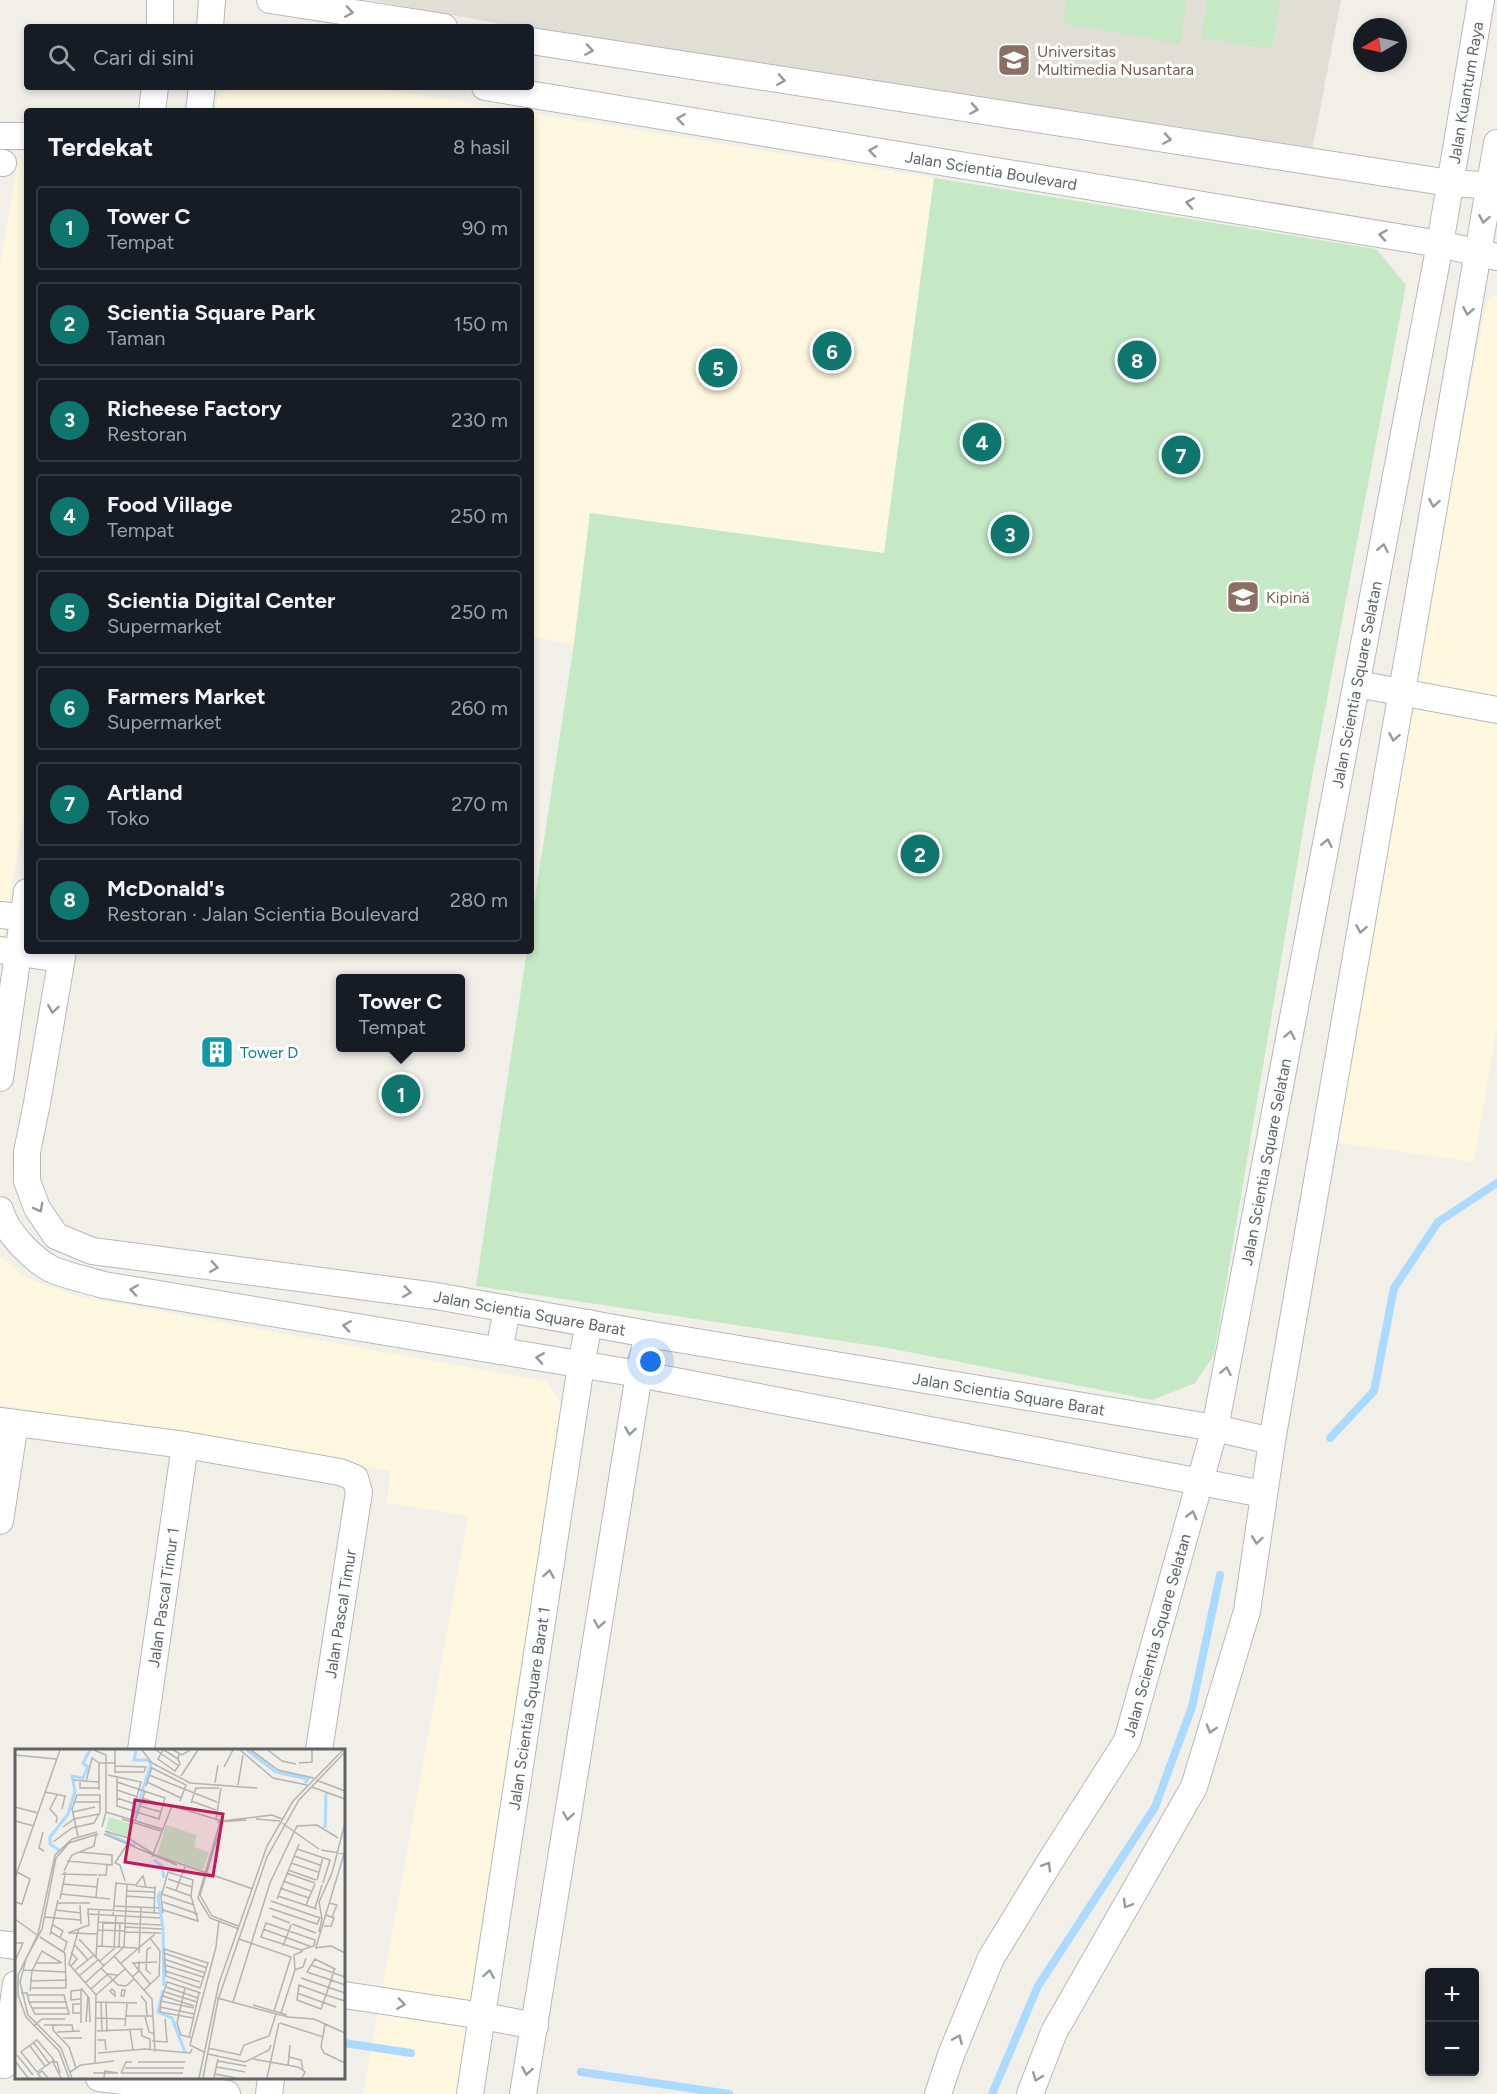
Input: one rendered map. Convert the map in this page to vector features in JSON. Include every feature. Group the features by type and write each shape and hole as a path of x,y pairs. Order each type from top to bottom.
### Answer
{"street":[{"path":"160,0 160,24"},
{"path":"210,24 212,0"},
{"path":"270,0 425,24"},
{"name":"Jalan Kuantum Raya","path":"1450,183 1481,0"},
{"path":"534,41 1450,183 1493,186"},
{"path":"152,108 155,90"},
{"path":"199,108 202,90"},
{"name":"Jalan Scientia Boulevard","path":"503,90 1440,244 1487,255"},
{"path":"0,136 24,135"},
{"path":"1030,2094 1054,2032 1194,1786 1247,1611 1263,1494 1402,691 1487,255 1497,143"},
{"name":"Jalan Scientia Square Selatan","path":"938,2094 951,2055 991,1958 1127,1741 1201,1481 1215,1428 1450,183"},
{"path":"1357,684 1497,710"},
{"path":"0,1078 9,951 17,917 24,900"},
{"path":"9,951 24,952"},
{"name":"Jalan Scientia Square Barat","path":"62,955 38,1103 27,1152 27,1181 37,1208 56,1236 92,1251 436,1296 648,1334 1215,1428 1272,1441"},
{"path":"0,1210 3,1220 23,1247 51,1268 104,1285 639,1374 1263,1494"},
{"path":"499,1351 507,1309"},
{"name":"Jalan Scientia Square Barat 1","path":"470,2094 581,1365 590,1323"},
{"path":"523,2094 639,1374 648,1334"},
{"path":"0,1521 8,1422 185,1445"},
{"name":"Jalan Pascal Timur","path":"185,1445 340,1472 355,1479 359,1492 319,1749"},
{"name":"Jalan Pascal Timur 1","path":"141,1749 185,1445"},
{"path":"0,1944 15,1946"},
{"path":"7,2066 15,1990"},
{"path":"345,1995 535,2026"},
{"path":"92,2094 97,2079"},
{"path":"105,2079 227,2094"},
{"path":"270,2094 272,2079"}],"shaded area":[{"name":"Universitas Multimedia Nusantara","path":"370,0 1341,0 1310,162 534,31 534,24 501,24"},
{"path":"225,90 388,90 500,108 216,108 218,96"},
{"path":"534,113 934,178 884,554 590,513 574,644 534,637"},
{"path":"21,144 24,144 24,816 0,954 0,265"},
{"path":"1497,294 1497,1026 1474,1162 1335,1142 1391,787 1487,300"},
{"path":"0,1256 24,1277 77,1296 548,1382 572,1422 460,2094 363,2094 468,1516 387,1503 390,1471 0,1405"}],"green space":[{"path":"1067,0 1187,0 1180,44 1063,23"},
{"path":"1207,0 1280,0 1272,49 1201,38"},
{"path":"934,178 1376,249 1406,285 1311,783 1214,1355 1195,1383 1152,1400 888,1348 476,1286 527,954 534,954 534,904 574,644 590,513 884,553"}],"waterway":[{"path":"1330,1438 1374,1391 1394,1288 1438,1222 1497,1183"},
{"path":"992,2094 1038,1986 1155,1807 1192,1707 1220,1575"},
{"path":"345,2043 411,2053"},
{"path":"581,2072 729,2094"}],"place":[{"name":"Universitas Multimedia Nusantara","path":"1014,60"},
{"name":"Farmers Market","path":"832,351"},
{"name":"McDonald's","path":"1137,360"},
{"name":"Scientia Digital Center","path":"718,368"},
{"name":"Food Village","path":"982,442"},
{"name":"Artland","path":"1181,455"},
{"name":"Richeese Factory","path":"1010,534"},
{"name":"Kipinä","path":"1243,597"},
{"name":"Scientia Square Park","path":"920,854"},
{"name":"Tower D","path":"217,1052"},
{"name":"Tower C","path":"401,1094"}]}
